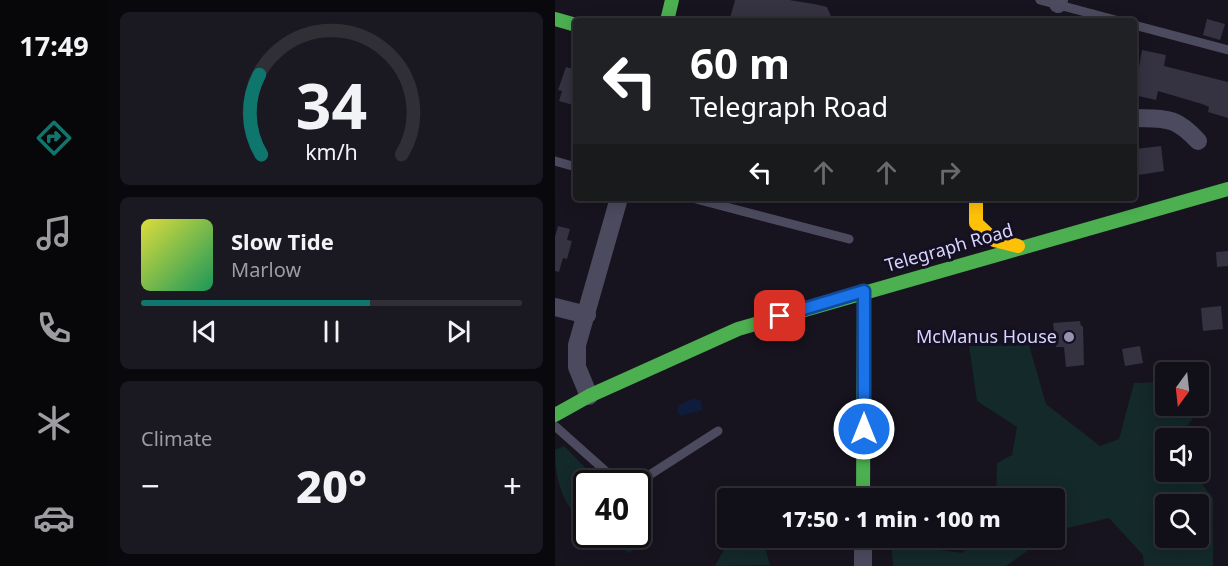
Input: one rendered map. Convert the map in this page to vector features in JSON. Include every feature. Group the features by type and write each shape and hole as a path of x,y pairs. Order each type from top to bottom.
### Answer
{"street":[{"path":"668,18 672,0"},
{"path":"555,19 573,24"},
{"path":"1137,118 1162,119 1182,124 1198,141"},
{"name":"Telegraph Road","path":"555,415 589,396 738,329 955,265 1228,189"},
{"path":"589,396 577,367 577,345 618,201"},
{"path":"955,265 976,223 977,201"},
{"path":"976,223 986,236 997,242 1022,246"},
{"path":"863,488 864,291"},
{"path":"555,307 587,315"},
{"path":"863,548 863,566"}],"lane":[{"path":"1052,1 1109,18"},
{"path":"1137,26 1228,50"},
{"path":"555,161 573,166"},
{"path":"703,201 849,239"},
{"path":"555,426 604,470"},
{"path":"651,474 718,431"}],"green space":[{"path":"1029,345 1046,404 1100,446 1119,439 1134,383 1155,382 1155,416 1195,416 1186,428 1155,428 1155,482 1201,482 1213,498 1213,566 1144,566 1143,555 1109,518 1065,529 1065,488 996,488 997,463 1012,455 1017,427 977,401 969,346"},
{"path":"564,446 587,470 573,470 573,512 559,483 555,450"},
{"path":"619,548 633,548 630,553"},
{"path":"725,548 765,548 770,565 715,566"},
{"path":"892,548 925,548 962,553 968,548 1031,548 1006,566 893,566"}],"water":[{"path":"694,398 701,401 702,410 681,416 677,411 679,405"}],"building":[{"path":"735,0 789,0 827,7 832,18 730,18"},
{"path":"1207,19 1225,24 1220,40 1203,35"},
{"path":"1142,50 1166,55 1164,66 1228,82 1228,118 1208,112 1209,107 1202,104 1158,91 1156,100 1137,96 1137,78"},
{"path":"566,67 573,69 573,105 559,101 562,91 558,90"},
{"path":"1161,146 1164,171 1138,175 1137,149"},
{"path":"558,226 570,229 567,240 572,241 567,259 563,258 559,272 555,271 555,237"},
{"path":"1228,251 1228,266 1217,267 1216,252"},
{"path":"1221,306 1223,329 1203,331 1201,308"},
{"name":"McManus House","path":"1080,321 1083,326 1084,365 1066,367 1064,347 1056,347 1053,323"},
{"path":"1140,346 1143,363 1125,366 1122,349"}],"traffic: fast":[{"path":"668,18 672,0"},
{"path":"555,19 573,24"},
{"path":"555,415 589,396 738,329 1228,189"},
{"path":"863,488 864,291"}],"traffic: slow":[{"path":"976,201 976,223 994,240 1018,246"}],"place":[{"name":"McManus House","path":"1069,337"}],"route":[{"path":"780,316 864,291 864,429"}]}
